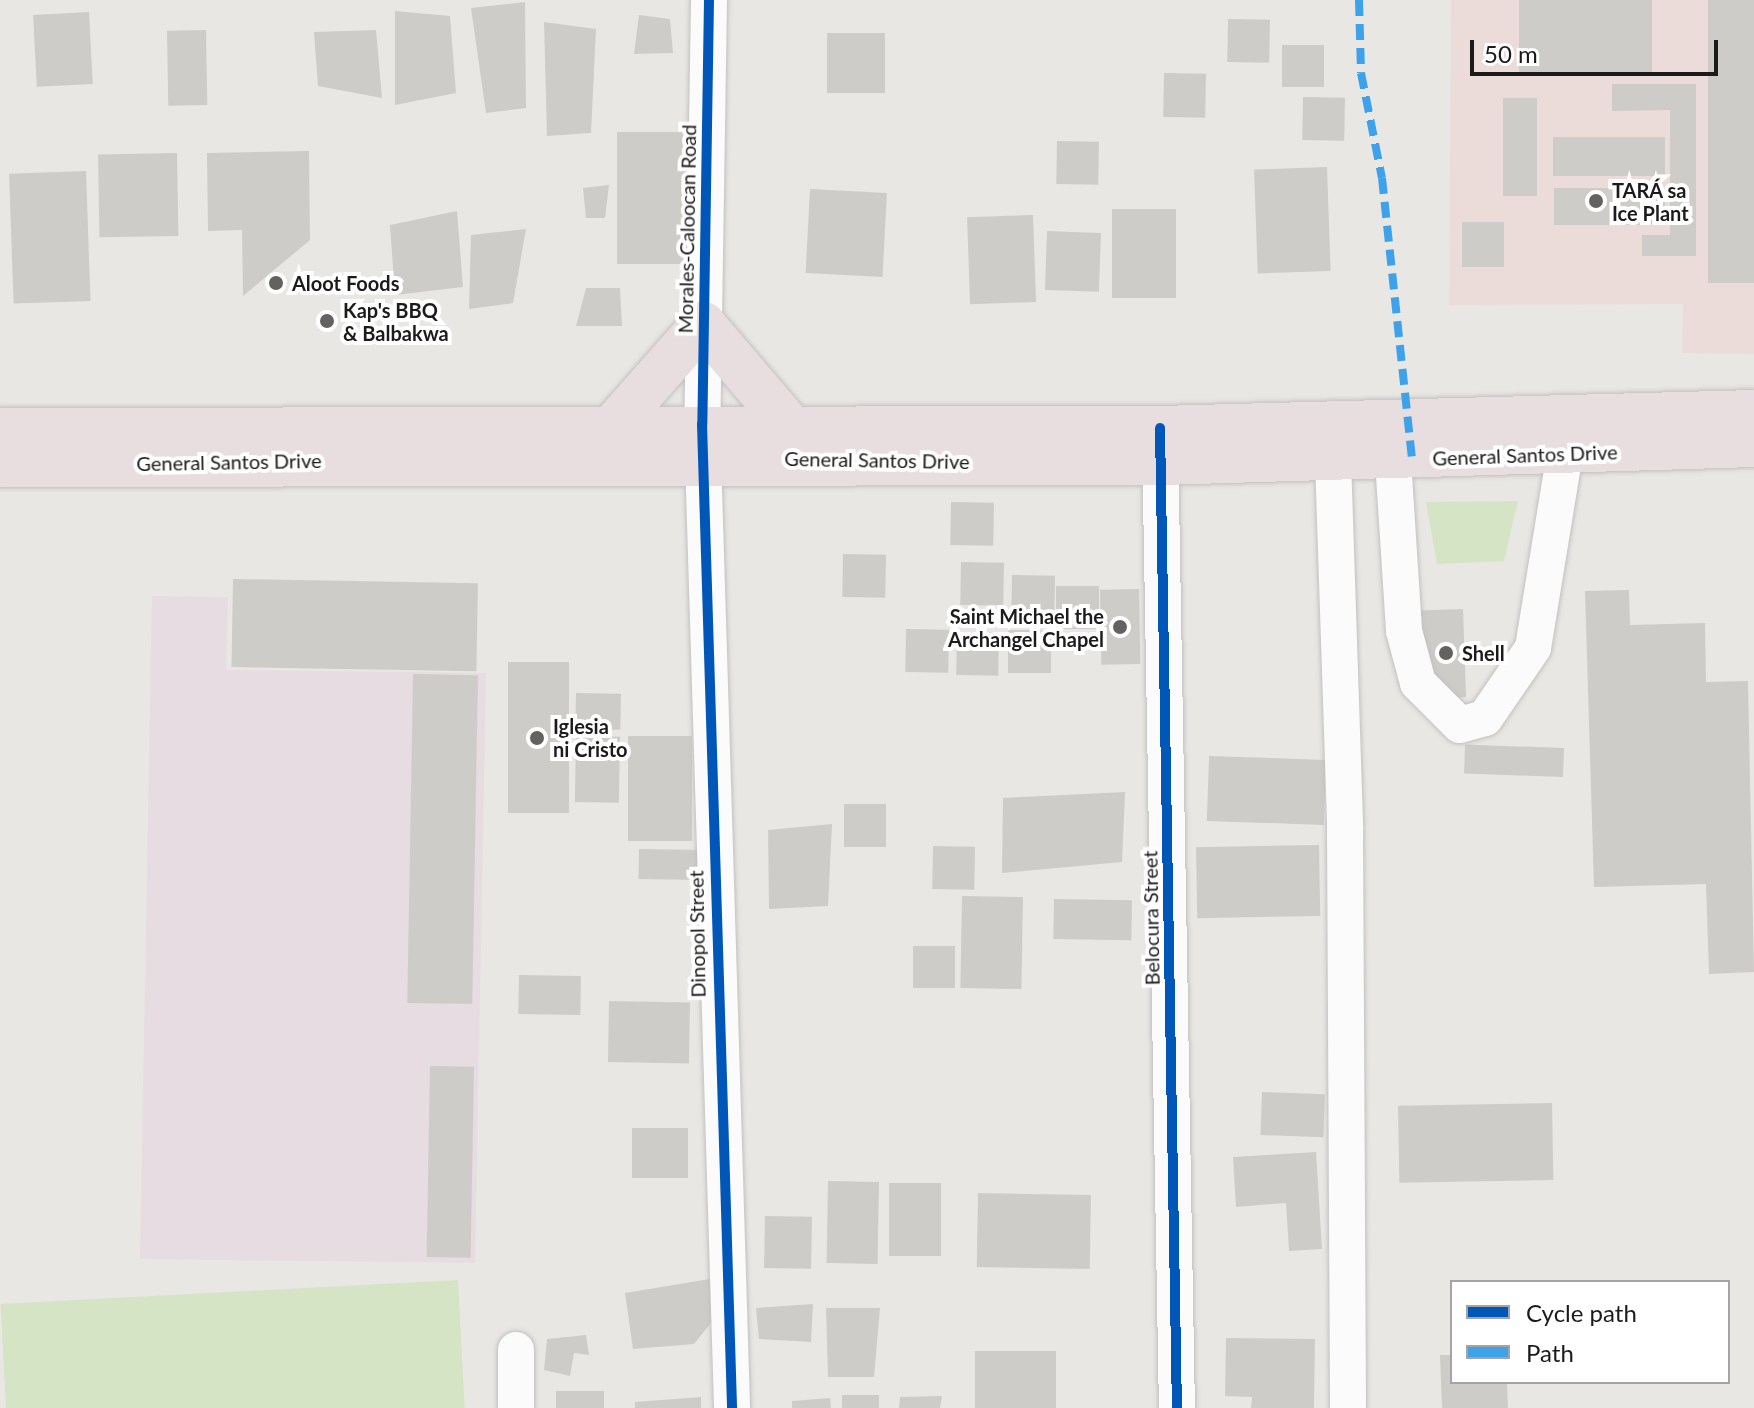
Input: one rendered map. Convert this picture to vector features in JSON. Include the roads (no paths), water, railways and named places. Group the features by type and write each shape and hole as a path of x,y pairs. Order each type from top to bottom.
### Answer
{"highway":[{"path":"614,425 703,324 789,425"},
{"name":"General Santos Drive","path":"0,465 702,441 1160,445 1754,412"},
{"name":"General Santos Drive","path":"0,430 614,425 702,441 789,425 1160,445 1333,460 1754,445"}],"street":[{"name":"Morales-Caloocan Road","path":"702,441 709,0"},
{"name":"Dinopol Street","path":"702,441 732,1408"},
{"name":"Belocura Street","path":"1160,445 1177,1408"},
{"path":"1393,460 1404,631 1418,683 1460,725 1485,718 1533,648 1565,453"},
{"path":"1333,460 1345,829 1348,1408"},
{"path":"516,1350 516,1408"}],"place":[{"name":"TARÁ sa Ice Plant","path":"1596,201"},
{"name":"Aloot Foods","path":"276,283"},
{"name":"Kap's BBQ & Balbakwa","path":"327,321"},
{"name":"Saint Michael the Archangel Chapel","path":"1120,627"},
{"name":"Shell","path":"1446,653"},
{"name":"Iglesia ni Cristo","path":"537,738"}]}
